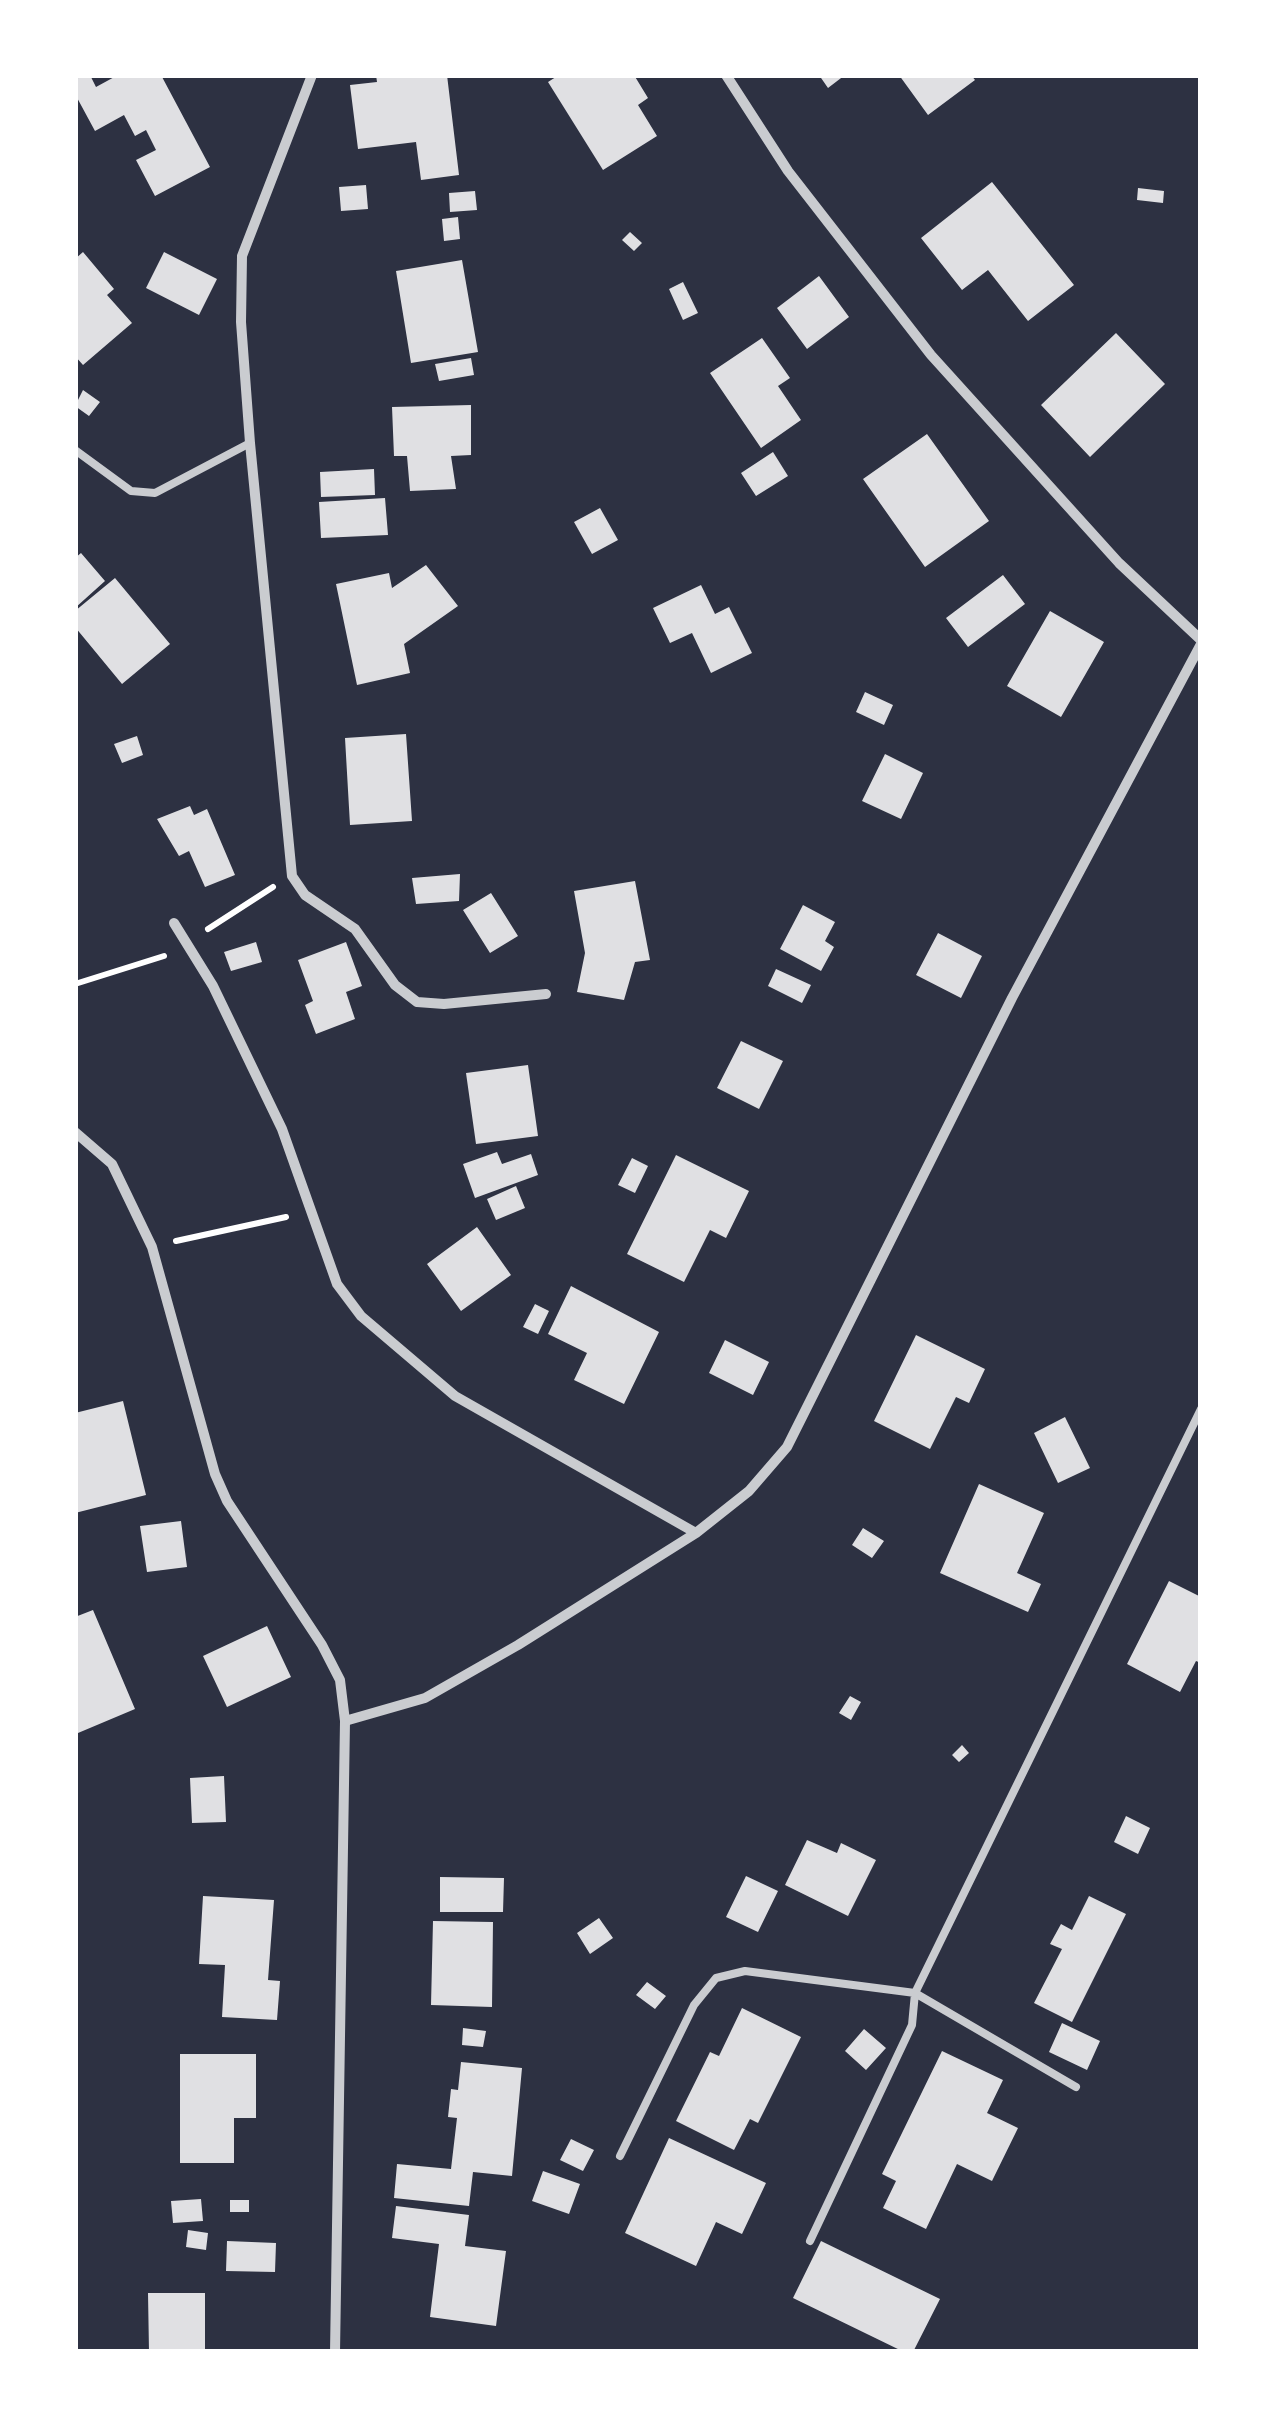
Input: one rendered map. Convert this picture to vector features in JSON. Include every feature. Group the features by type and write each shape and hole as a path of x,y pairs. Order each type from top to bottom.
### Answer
{"street":[{"path":"312,75 242,256 250,442 292,876 305,894 355,929 395,985 416,1002 444,1004 546,994"},
{"path":"345,1720 425,1698 696,1533 749,1491 788,1447 1012,998 1201,642 1119,563 931,355 788,171 726,75"},
{"path":"174,923 212,986 282,1128 337,1284 360,1316 455,1396 696,1533"},
{"path":"75,1132 112,1164 152,1246 215,1474 272,1575 322,1646 340,1680 345,1720 335,2352"}],"lane":[{"path":"75,450 132,491 155,492 250,442"},
{"path":"810,2240 912,2025 916,1993 1201,1410"},
{"path":"620,2156 694,2005 716,1978 745,1970 916,1993 1076,2086"}],"path":[{"path":"152,1246 312,1212"}],"building":[{"path":"90,75 96,87 118,75 161,75 210,167 155,196 136,160 156,150 146,130 135,136 124,115 95,131 75,94 75,80"},
{"path":"376,75 447,75 459,175 421,180 416,142 358,149 350,85 377,82"},
{"path":"559,75 634,75 648,98 638,105 657,136 603,170 548,82"},
{"path":"819,75 845,75 828,88"},
{"path":"899,75 971,75 975,80 928,115"},
{"path":"992,182 1074,285 1028,321 988,270 962,290 921,238"},
{"path":"366,185 368,209 341,211 339,187"},
{"path":"1138,188 1164,191 1163,203 1137,200"},
{"path":"475,191 477,210 450,212 449,193"},
{"path":"458,217 460,239 444,241 442,219"},
{"path":"630,232 642,243 634,251 622,240"},
{"path":"83,252 114,289 107,295 132,323 83,365 75,356 75,259"},
{"path":"164,252 217,279 199,315 146,288"},
{"path":"462,260 478,352 411,363 396,271"},
{"path":"819,276 849,317 807,349 777,308"},
{"path":"683,282 698,313 683,320 669,289"},
{"path":"1116,333 1165,384 1090,457 1041,405"},
{"path":"762,338 790,378 778,386 801,420 761,448 710,373"},
{"path":"471,358 474,375 439,381 435,364"},
{"path":"83,390 100,402 89,416 75,406"},
{"path":"471,405 471,455 451,456 456,489 410,491 407,456 394,456 392,407"},
{"path":"927,434 989,521 925,567 863,479"},
{"path":"773,452 788,476 756,496 741,473"},
{"path":"374,469 375,495 321,497 320,472"},
{"path":"385,498 388,535 321,538 319,502"},
{"path":"600,508 618,540 592,554 574,522"},
{"path":"81,553 105,581 75,608 75,558"},
{"path":"426,565 458,606 404,644 410,673 357,685 336,584 389,573 392,588"},
{"path":"1003,575 1025,604 968,647 946,618"},
{"path":"115,578 170,644 122,684 75,627 75,611"},
{"path":"701,585 715,614 729,607 752,653 711,673 692,633 670,643 653,608"},
{"path":"1050,611 1104,642 1061,717 1007,686"},
{"path":"865,692 893,705 884,725 856,712"},
{"path":"406,734 412,821 350,825 345,738"},
{"path":"137,736 143,755 122,763 114,744"},
{"path":"885,754 923,773 901,819 862,801"},
{"path":"190,806 194,815 207,809 235,875 205,887 189,851 179,856 157,819"},
{"path":"460,874 459,901 416,904 412,878"},
{"path":"635,881 650,960 635,962 624,1000 577,992 585,953 574,891"},
{"path":"491,893 518,936 490,953 463,910"},
{"path":"803,905 835,922 825,941 834,947 821,971 780,949"},
{"path":"938,933 982,956 961,998 916,975"},
{"path":"256,942 262,962 231,971 224,952"},
{"path":"346,942 362,986 346,992 355,1019 316,1034 305,1005 313,1001 298,960"},
{"path":"776,969 811,985 802,1003 768,986"},
{"path":"741,1041 783,1061 759,1109 717,1088"},
{"path":"528,1065 538,1136 476,1144 466,1073"},
{"path":"497,1152 502,1164 531,1154 538,1175 475,1198 463,1164"},
{"path":"676,1155 749,1191 726,1238 710,1230 684,1282 627,1254"},
{"path":"632,1158 648,1166 635,1193 618,1185"},
{"path":"516,1186 525,1208 496,1220 487,1199"},
{"path":"477,1227 511,1275 461,1311 427,1264"},
{"path":"571,1286 659,1332 624,1404 574,1380 587,1353 548,1334"},
{"path":"535,1304 549,1311 538,1334 523,1327"},
{"path":"916,1335 985,1369 969,1403 956,1397 930,1449 874,1421"},
{"path":"725,1340 769,1362 753,1395 709,1373"},
{"path":"123,1401 146,1495 75,1513 75,1413"},
{"path":"1065,1417 1090,1468 1058,1483 1034,1433"},
{"path":"979,1484 1044,1513 1017,1573 1041,1584 1028,1612 940,1573"},
{"path":"181,1521 187,1567 147,1572 140,1526"},
{"path":"863,1528 884,1541 872,1558 852,1545"},
{"path":"1169,1581 1201,1597 1201,1663 1196,1661 1180,1692 1127,1664"},
{"path":"93,1610 135,1709 78,1733 75,1617"},
{"path":"267,1626 291,1677 227,1707 203,1656"},
{"path":"850,1696 861,1702 851,1720 839,1713"},
{"path":"962,1745 969,1753 959,1762 952,1755"},
{"path":"224,1776 226,1822 192,1823 190,1778"},
{"path":"1126,1816 1150,1828 1138,1854 1114,1842"},
{"path":"807,1840 837,1853 841,1843 876,1860 848,1916 785,1885"},
{"path":"746,1876 778,1891 758,1932 726,1917"},
{"path":"440,1877 504,1878 503,1912 440,1912"},
{"path":"203,1896 274,1900 268,1980 280,1981 277,2020 222,2017 225,1965 199,1964"},
{"path":"1089,1896 1126,1914 1072,2022 1034,2003 1062,1949 1050,1944 1061,1924 1072,1930"},
{"path":"599,1918 613,1938 590,1954 577,1933"},
{"path":"433,1921 493,1922 492,2007 431,2005"},
{"path":"647,1982 666,1996 655,2009 636,1995"},
{"path":"742,2008 801,2037 758,2123 750,2119 734,2150 676,2121 710,2052 719,2056"},
{"path":"1062,2023 1100,2041 1087,2070 1049,2052"},
{"path":"463,2028 486,2031 483,2047 462,2045"},
{"path":"864,2029 886,2048 866,2070 845,2051"},
{"path":"942,2051 1003,2080 987,2113 1018,2128 992,2181 957,2164 926,2229 883,2208 896,2181 882,2174"},
{"path":"180,2054 256,2054 256,2118 234,2118 234,2163 180,2163"},
{"path":"461,2062 522,2068 512,2176 473,2172 469,2206 394,2198 397,2164 451,2169 457,2118 448,2117 451,2089 458,2090"},
{"path":"669,2138 766,2183 742,2234 716,2222 696,2266 625,2233"},
{"path":"571,2139 594,2150 583,2171 560,2160"},
{"path":"543,2171 580,2184 569,2214 532,2201"},
{"path":"201,2199 203,2221 173,2223 171,2201"},
{"path":"230,2200 249,2200 249,2212 230,2212"},
{"path":"396,2206 469,2215 465,2246 506,2251 496,2326 430,2317 439,2244 392,2238"},
{"path":"188,2230 208,2233 206,2250 186,2247"},
{"path":"227,2241 276,2243 275,2272 226,2271"},
{"path":"821,2241 940,2299 913,2352 904,2352 793,2298"},
{"path":"148,2293 205,2293 205,2352 149,2352"}]}
